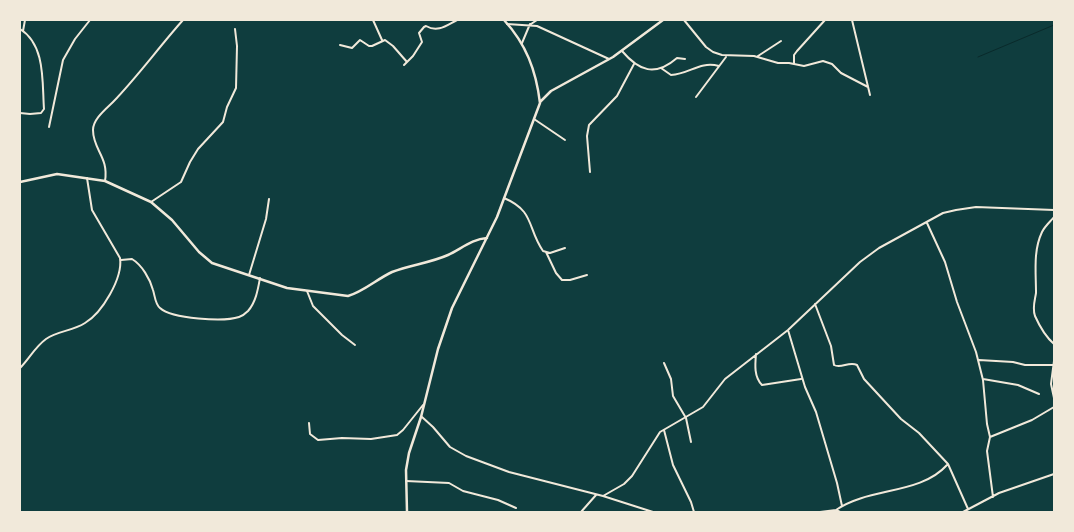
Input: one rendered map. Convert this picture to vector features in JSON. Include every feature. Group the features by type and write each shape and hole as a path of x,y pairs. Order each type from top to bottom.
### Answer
{"street":[{"path":"20,113 41,113 44,109 41,66 34,42 21,30 25,20"},
{"path":"49,127 63,60 75,38 90,20"},
{"path":"105,181 106,166 94,139 94,127 104,110 137,75 183,20"},
{"path":"373,20 382,40"},
{"path":"340,45 352,48 360,40 369,46 382,40 388,41 405,64 414,56 422,42 419,33 424,27 436,30 457,20"},
{"path":"504,20 522,43 531,64 540,103"},
{"path":"522,43 531,24 537,20"},
{"path":"407,512 406,481 409,453 421,417 438,349 452,308 488,238 540,103 545,95 558,86 622,51 663,20"},
{"path":"684,20 706,47 726,57 756,56 780,63 807,66 820,61 826,61 841,73 868,86"},
{"path":"794,64 794,55 797,50 825,20"},
{"path":"852,20 870,95"},
{"path":"508,24 531,24 609,59"},
{"path":"151,202 181,182 198,149 223,122 227,107 236,88 237,46 235,29"},
{"path":"756,56 781,41"},
{"path":"622,51 634,64 647,69 662,68 677,58 685,59"},
{"path":"696,97 726,57"},
{"path":"590,172 587,136 589,125 617,96 634,64"},
{"path":"662,68 671,75 684,73 705,64 719,66"},
{"path":"534,119 565,140"},
{"path":"20,182 57,174 105,181 151,202 172,220 203,256 217,265 287,288 306,291 353,295 390,273 449,255 475,241 488,238"},
{"path":"20,368 46,339 87,322 106,302 112,291 121,260 116,248 92,210 87,178"},
{"path":"504,198 524,210 536,240 543,251 546,252 556,273 562,280 570,280 587,275"},
{"path":"249,275 266,219 269,199"},
{"path":"603,496 620,488 632,476 655,439 664,430 703,407 719,384 788,330 870,254 943,213 976,207 1054,210"},
{"path":"1054,217 1044,227 1038,241 1034,306 1035,315 1047,337 1054,344"},
{"path":"927,222 945,262 983,379 990,437 988,459 993,496"},
{"path":"546,252 565,248"},
{"path":"121,260 132,259 142,268 149,280 157,305 161,309 186,317 226,319 240,316 252,306 260,278"},
{"path":"306,291 313,306 342,335 355,345"},
{"path":"815,304 831,346 834,365 838,367 855,363 864,379 901,419 919,433 948,464 965,511 993,496 1054,474"},
{"path":"788,330 802,379 816,412 842,506"},
{"path":"756,354 755,366 758,379 762,384 802,379"},
{"path":"978,360 1013,362 1025,365 1054,365"},
{"path":"1054,361 1051,391 1054,398"},
{"path":"664,363 671,379 673,396 686,418 691,442"},
{"path":"983,379 1018,385 1040,394"},
{"path":"308,423 310,434 318,440 385,438 401,433 424,404"},
{"path":"990,437 1032,420 1054,407"},
{"path":"421,417 433,427 450,447 466,456 510,472 603,496 653,512"},
{"path":"664,430 673,465 694,512"},
{"path":"820,512 836,510 867,495 898,489 930,478 948,464"},
{"path":"406,481 449,483 463,491 498,500 516,508"},
{"path":"580,512 596,495"},
{"path":"836,510 840,512"}],"waterway":[{"path":"978,57 1054,25"}]}
